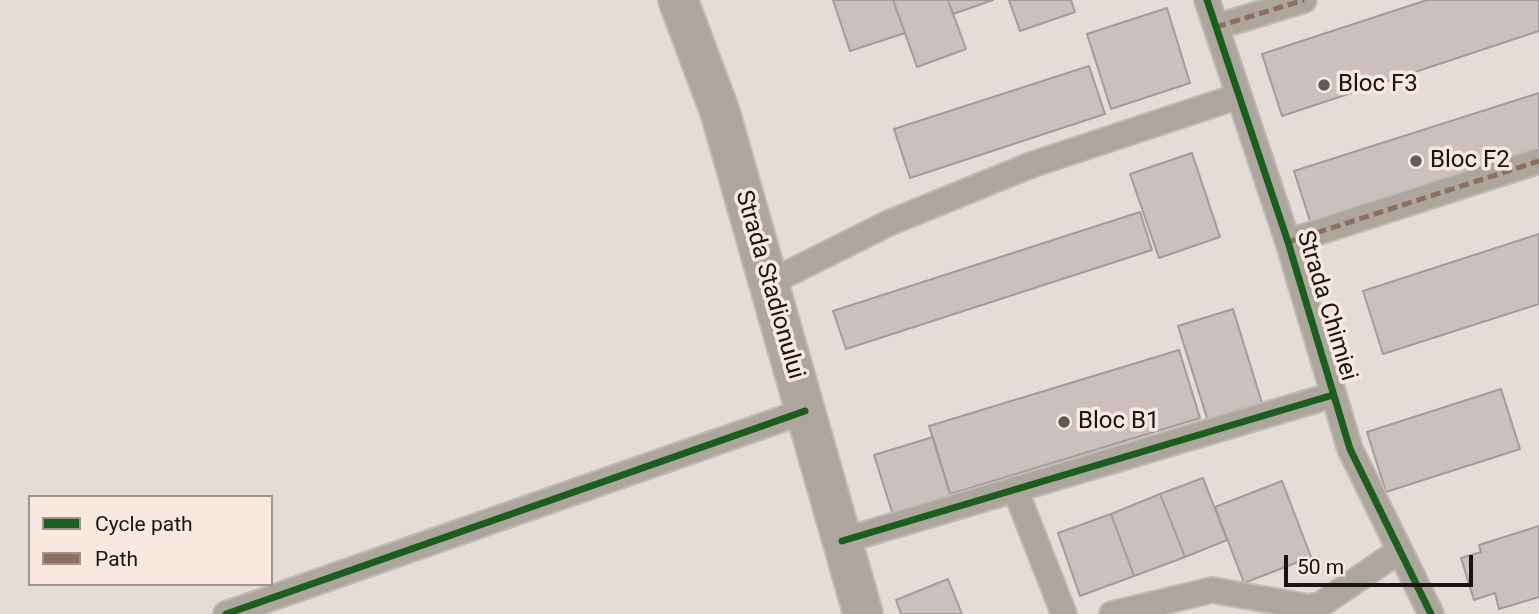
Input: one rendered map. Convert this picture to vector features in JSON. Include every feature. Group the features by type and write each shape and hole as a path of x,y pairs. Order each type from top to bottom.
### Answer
{"main road":[{"name":"Strada Stadionului","path":"678,0 720,112 863,614"}],"street":[{"name":"Strada Chimiei","path":"1207,0 1288,243 1350,449 1431,614"},
{"path":"1216,27 1304,0"},
{"path":"769,283 888,223 1005,176 1239,96"},
{"path":"1288,243 1539,161"},
{"path":"842,541 1333,395"},
{"path":"226,614 805,411"},
{"path":"1016,489 1064,614"},
{"path":"1112,614 1212,590 1308,607 1320,605 1399,551"}],"building":[{"path":"833,0 893,0 905,33 850,51"},
{"path":"893,0 948,0 966,49 917,67"},
{"path":"948,0 993,0 953,14"},
{"path":"1009,0 1071,0 1075,12 1020,31"},
{"name":"Bloc F3","path":"1427,0 1539,0 1539,31 1282,116 1262,54"},
{"path":"1167,8 1190,83 1111,109 1087,34"},
{"path":"1089,66 1105,114 910,178 894,129"},
{"name":"Bloc F2","path":"1539,93 1539,150 1311,224 1294,171"},
{"path":"1192,153 1220,237 1159,258 1130,174"},
{"path":"1140,212 1152,250 846,349 833,311"},
{"path":"1539,234 1539,304 1383,354 1363,291"},
{"path":"1233,309 1262,403 1208,421 1178,326"},
{"name":"Bloc B1","path":"1179,350 1200,418 950,494 929,426"},
{"path":"1501,389 1520,449 1386,492 1367,432"},
{"path":"933,437 952,500 894,518 874,455"},
{"path":"1203,478 1227,540 1185,557 1160,494"},
{"path":"1282,481 1311,557 1244,583 1215,507"},
{"path":"1160,494 1185,557 1134,576 1111,514"},
{"path":"1111,514 1134,576 1080,596 1058,533"},
{"path":"1539,526 1539,597 1499,609 1495,593 1474,600 1461,558 1481,552 1479,545"},
{"path":"948,579 962,614 901,614 896,600"}],"marked path":[{"path":"1216,27 1304,0"},
{"path":"1288,242 1539,161"}],"cycle path":[{"path":"1207,0 1288,242 1350,449 1431,614"},
{"path":"842,541 1333,395"},
{"path":"226,614 805,411"}],"place":[{"name":"Bloc F3","path":"1324,85"},
{"name":"Bloc F2","path":"1416,161"},
{"name":"Bloc B1","path":"1064,422"}]}
